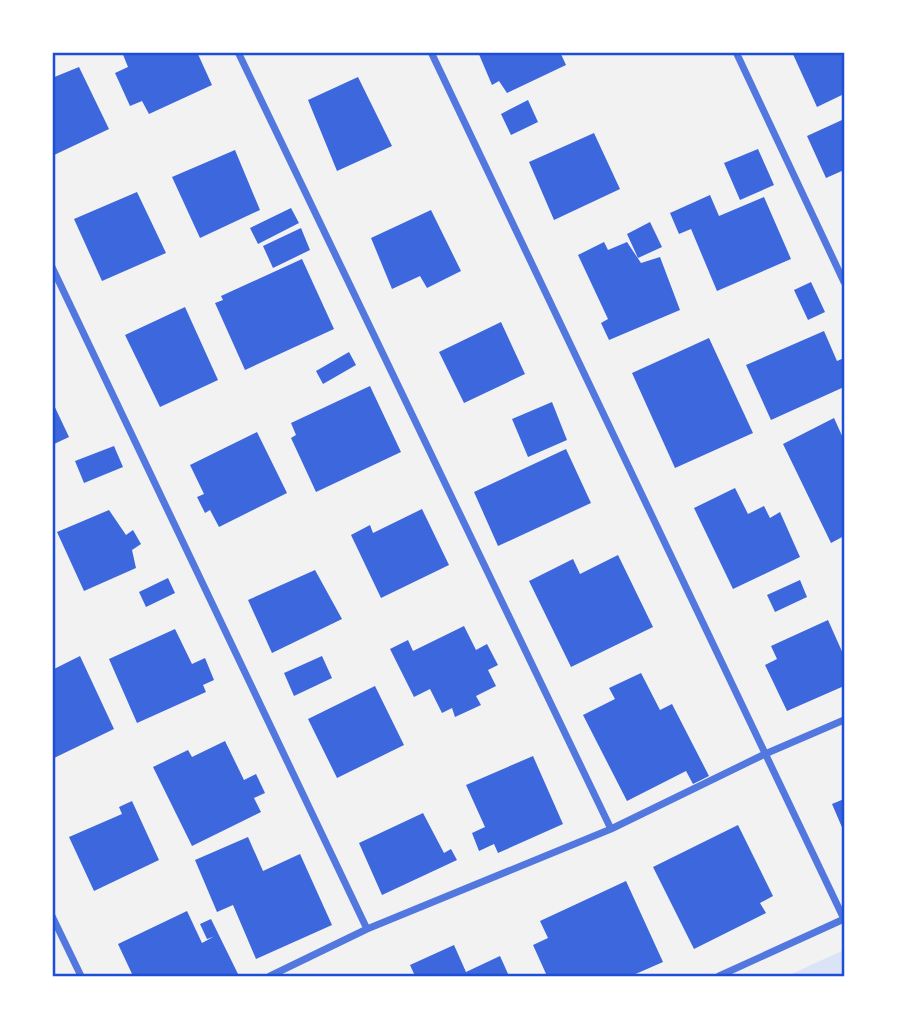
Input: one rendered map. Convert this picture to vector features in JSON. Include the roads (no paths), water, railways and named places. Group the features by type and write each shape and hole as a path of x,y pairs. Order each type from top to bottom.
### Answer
{"street":[{"path":"238,52 611,829"},
{"path":"431,52 844,919 719,976"},
{"path":"736,52 845,282"},
{"path":"52,267 367,929"},
{"path":"270,976 367,929 611,829 765,754 845,720"},
{"path":"52,916 81,976"}]}
